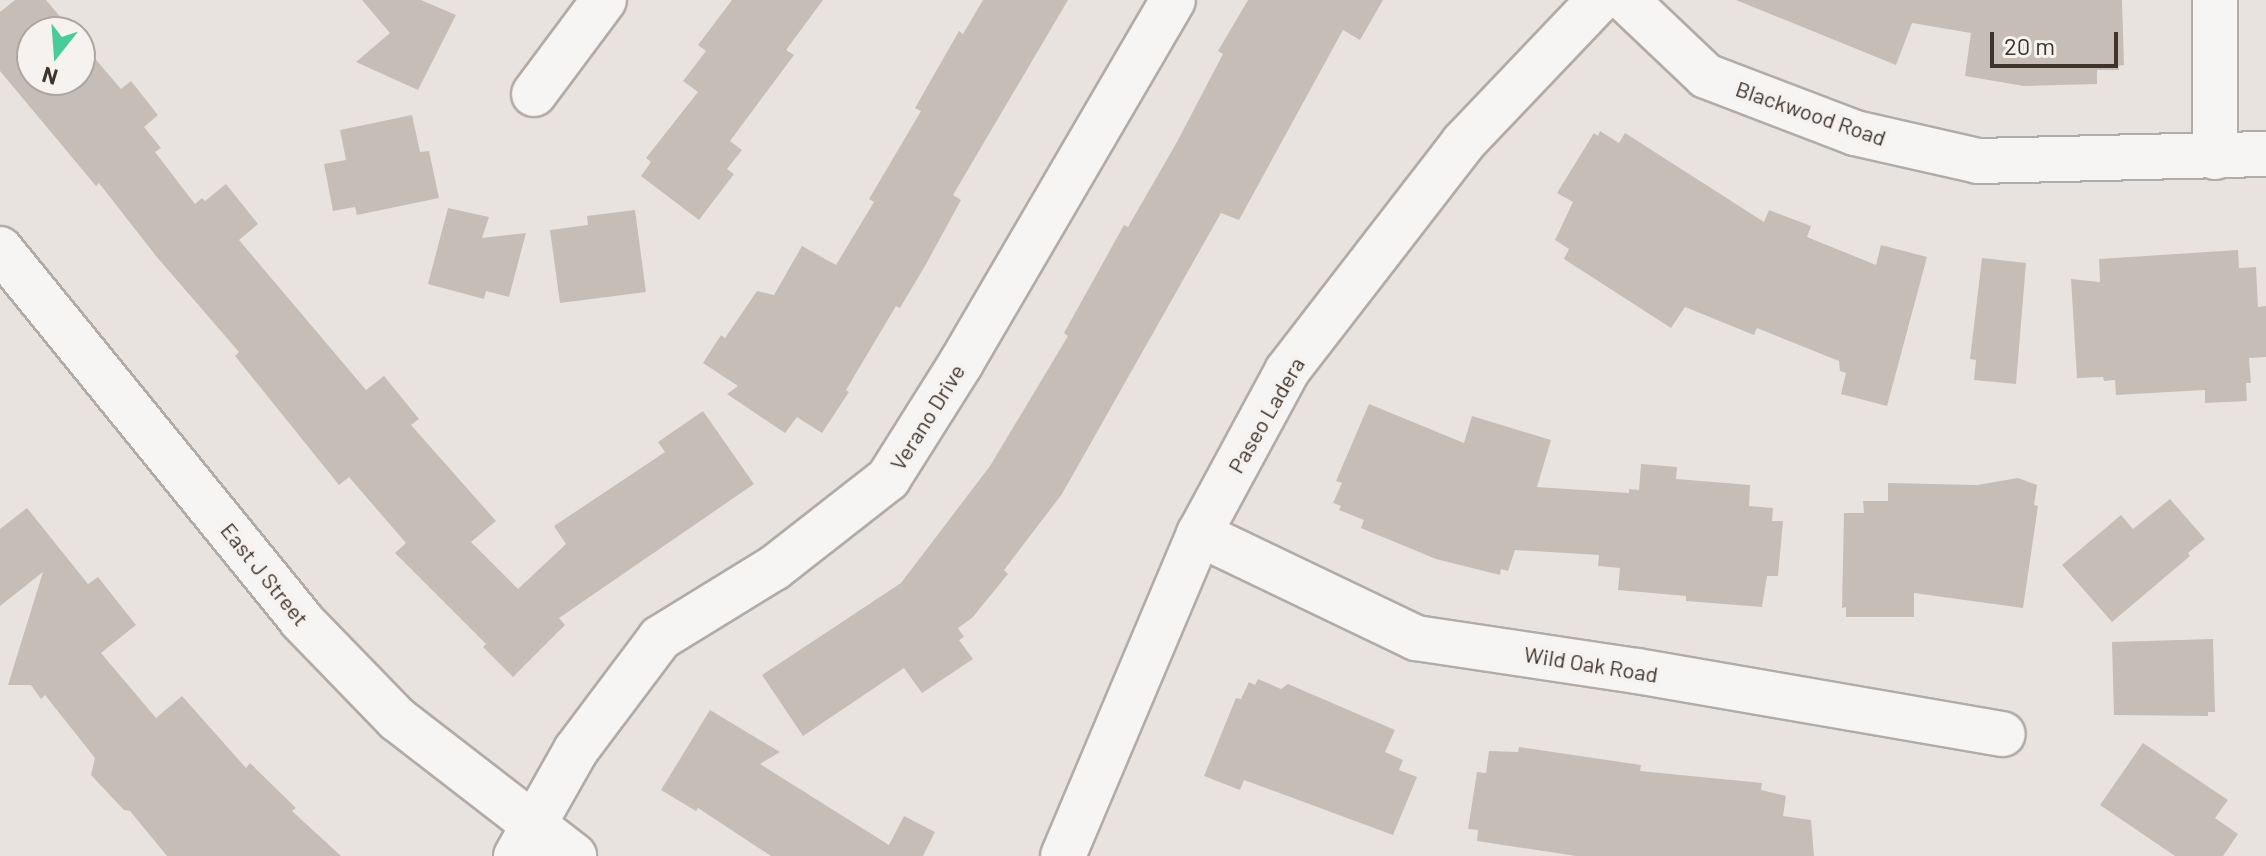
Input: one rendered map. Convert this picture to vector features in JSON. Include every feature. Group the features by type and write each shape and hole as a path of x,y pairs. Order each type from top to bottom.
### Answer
{"street":[{"path":"534,94 604,0"},
{"name":"Verano Drive","path":"525,842 576,750 660,638 774,568 888,479 961,363 1173,0"},
{"name":"Paseo Ladera","path":"1063,856 1199,534 1287,371 1463,143 1599,0"},
{"name":"Blackwood Road","path":"1626,0 1706,76 1855,133 1978,161 2266,154"},
{"path":"2215,0 2215,157"},
{"name":"East J Street","path":"0,249 301,620 397,719 525,842 574,856"},
{"name":"Wild Oak Road","path":"1199,534 1416,638 1637,671 2003,734"}],"building":[{"path":"15,0 46,0 60,16 16,16 16,90 0,71 0,12"},
{"path":"362,0 421,0 456,15 418,90 356,62 390,33"},
{"path":"732,0 823,0 786,50 794,55 730,141 742,150 727,169 734,174 699,220 641,176 651,162 646,158 698,92 683,81 706,51 698,45"},
{"path":"983,0 1068,0 953,195 961,200 900,308 896,306 846,390 849,392 822,433 797,417 785,433 727,394 738,386 703,363 721,335 725,338 757,291 774,295 802,246 836,265 874,202 869,199 921,111 915,108 959,31 963,34"},
{"path":"1248,0 1383,0 1360,40 1343,30 1239,220 1221,213 1062,494 1004,570 1008,574 972,618 958,628 964,637 959,640 973,659 922,693 904,668 803,736 762,675 901,583 990,466 1068,336 1064,333 1124,225 1128,227 1177,142 1223,54 1218,51"},
{"path":"1736,0 2122,0 2124,65 2118,66 2119,70 2097,70 2097,84 2024,86 1965,76 1971,33 1912,23 1896,65"},
{"path":"96,60 121,89 131,81 158,115 144,127 161,148 155,152 195,204 202,198 205,201 226,184 258,224 239,240 366,390 384,376 419,419 411,425 496,521 471,542 518,589 566,544 554,526 665,452 658,442 703,411 754,484 559,618 565,625 513,677 483,647 486,644 395,553 406,543 349,477 339,485 235,356 239,352 156,256 99,183 96,186 21,96 96,96"},
{"path":"412,115 420,152 429,151 439,198 357,215 355,207 333,211 324,164 346,160 340,130"},
{"path":"1600,131 1619,143 1625,133 1764,222 1769,210 1811,226 1807,237 1876,265 1881,245 1927,257 1887,406 1841,394 1846,373 1840,371 1839,361 1757,328 1754,335 1685,307 1671,328 1564,259 1569,249 1555,240 1573,202 1557,193 1594,133 1598,136"},
{"path":"448,208 489,217 482,238 526,233 509,297 486,291 484,299 428,284"},
{"path":"635,210 646,292 560,303 550,230 588,225 587,216"},
{"path":"2238,250 2239,268 2256,267 2258,307 2266,306 2266,357 2249,358 2251,383 2246,383 2247,401 2205,403 2205,390 2116,395 2115,380 2077,378 2071,279 2100,282 2099,259"},
{"path":"1982,258 2026,263 2016,384 1974,380 1976,360 1970,359"},
{"path":"1369,404 1464,443 1472,416 1551,440 1537,487 1629,493 1629,489 1639,490 1641,464 1677,467 1676,479 1750,485 1749,506 1773,508 1772,521 1783,521 1778,576 1767,576 1762,607 1686,601 1686,596 1618,590 1620,568 1598,566 1599,555 1515,550 1508,571 1501,569 1500,575 1436,559 1361,528 1364,520 1339,510 1341,506 1333,503 1342,483 1336,481"},
{"path":"2018,478 2037,485 2034,505 2038,506 2023,608 1914,593 1914,617 1846,617 1846,607 1842,608 1844,513 1864,513 1863,501 1888,501 1888,483 1977,485"},
{"path":"2170,499 2205,539 2188,553 2190,556 2112,622 2062,565 2121,515 2133,529"},
{"path":"27,508 88,584 98,577 136,625 101,653 156,718 182,696 246,768 250,763 296,808 292,811 341,856 167,856 130,811 124,810 91,775 95,758 45,695 41,699 31,685 8,685 43,572 0,606 0,529"},
{"path":"2213,639 2215,712 2208,712 2208,716 2114,715 2112,642"},
{"path":"1258,679 1281,689 1288,684 1395,730 1385,752 1403,760 1399,770 1417,777 1393,835 1244,780 1240,790 1204,776 1236,698 1241,699 1249,682 1255,685"},
{"path":"710,710 780,752 760,764 889,845 904,816 935,832 923,856 771,856 698,808 696,811 661,790"},
{"path":"2143,743 2228,800 2215,818 2238,834 2223,856 2175,856 2100,805"},
{"path":"1519,747 1641,765 1640,771 1762,783 1761,790 1786,796 1783,816 1811,820 1814,856 1576,856 1477,841 1478,830 1468,829 1477,772 1486,773 1489,751 1518,752"}]}
